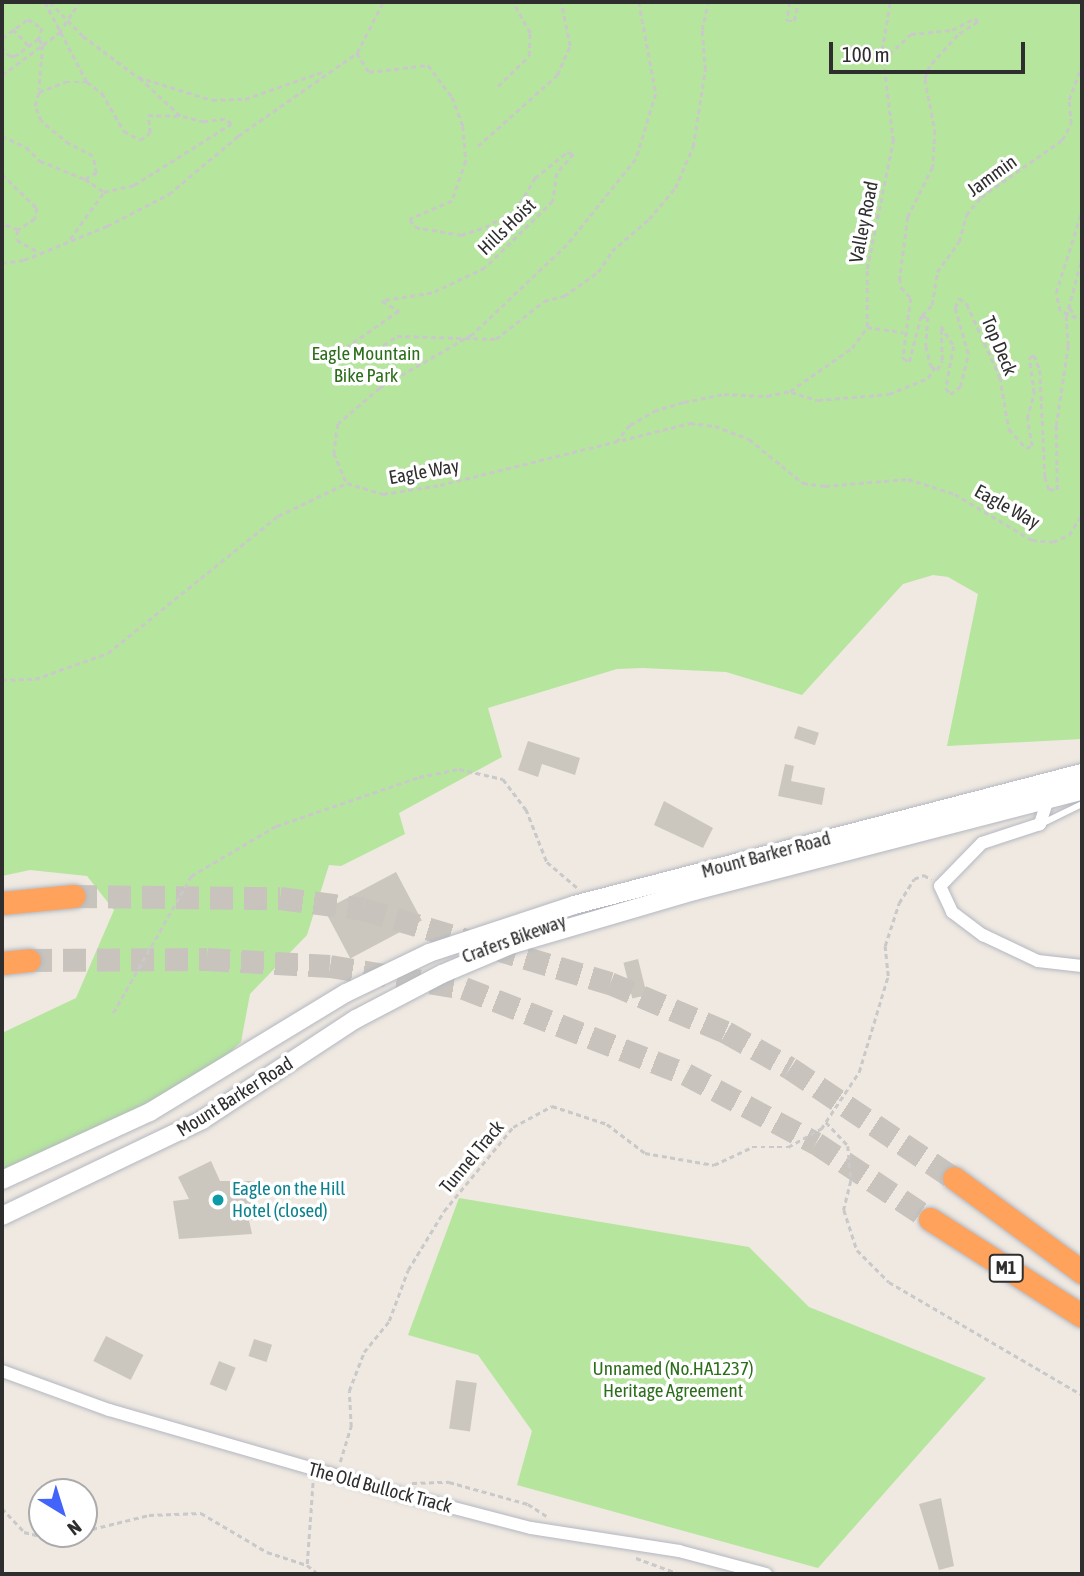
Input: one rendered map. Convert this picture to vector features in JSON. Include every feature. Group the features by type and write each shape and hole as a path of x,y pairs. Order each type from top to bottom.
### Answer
{"highway":[{"path":"2,903 74,896"},
{"path":"2,963 29,960"},
{"name":"M1","path":"954,1178 1082,1272"},
{"name":"M1","path":"930,1219 1082,1316"}],"main road":[{"name":"Mount Barker Road","path":"2,1216 112,1166 202,1120 356,1019 462,965 568,926 1049,790 1082,774"},
{"name":"Mount Barker Road","path":"2,1180 98,1137 191,1089 346,993 453,945 594,900 1049,790 1082,790"},
{"path":"453,945 462,965"},
{"path":"98,1137 112,1166"}],"street":[{"path":"1049,790 1040,824 982,843 940,886 952,912 983,935 1038,961 1082,967"},
{"name":"The Old Bullock Track","path":"2,1371 109,1410 335,1476 531,1528 679,1551 766,1574"}],"lane":[{"path":"1040,824 1082,804"}],"path":[{"path":"47,2 83,36 138,77 180,116"},
{"path":"47,2 59,33 87,82 102,93 124,131 140,140 150,133 148,115 180,116 204,122 225,119 231,124 134,185 104,192 69,240"},
{"path":"2,75 59,33 79,2"},
{"path":"2,263 40,253 140,212 169,194 328,70 357,53 383,2"},
{"path":"498,86 529,56 530,33 513,2"},
{"path":"478,146 557,75 570,46 561,2"},
{"path":"2,680 35,679 108,653 278,516 346,483 334,453 338,424 380,388 472,335 567,245 636,159 656,94 639,2"},
{"name":"Hills Hoist","path":"357,53 369,72 428,65 452,97 463,126 466,161 452,201 410,219 415,227 461,235 485,227 515,211 536,178 567,152 573,153 557,173 553,201 485,268 432,293 382,301 399,311 343,350 347,356 362,359 397,336 472,335 496,340 544,301 579,286 598,272 675,188 693,147 705,70 702,30 708,2"},
{"path":"790,2 788,21 794,21 799,2"},
{"name":"Valley Road","path":"867,327 867,269 893,141 883,60 890,2"},
{"path":"790,391 818,400 889,394 928,377 934,368 926,346 928,317 921,316 909,362 903,358 904,332 911,298 901,287 900,278 908,217 933,167 935,130 925,79 930,66 958,35 978,22 975,18 952,30 911,34 883,60"},
{"path":"2,38 22,21 34,20 42,28 38,39 10,57 2,48"},
{"path":"11,29 25,38 29,46"},
{"path":"38,39 43,45 39,92 35,106 41,121 69,144 93,156 98,166 96,173 85,179"},
{"name":"Jammin","path":"921,316 932,305 937,272 959,242 966,215 981,197 1062,140 1070,124 1069,100 1082,64"},
{"path":"138,77 212,100 245,99 328,70"},
{"path":"39,92 65,82 87,82"},
{"path":"2,136 26,147 40,160 85,179 104,192"},
{"path":"2,174 37,208 35,219 18,230"},
{"path":"1070,308 1076,318 1066,317 1056,293 1082,210"},
{"path":"2,224 18,230"},
{"path":"18,230 17,240 40,253"},
{"name":"Top Deck","path":"934,368 937,370 942,360 941,326 954,346 946,388 950,394 960,387 968,354 955,308 959,298 967,304 999,377 1009,429 1026,448 1032,446 1027,419 1034,393 1029,358 1034,355 1040,370 1045,477 1049,489 1057,490 1056,426 1068,346 1066,317 1082,257"},
{"path":"616,442 630,425 654,411 684,402 724,394 768,396 790,391 852,348 867,327 904,332"},
{"name":"Eagle Way","path":"346,483 383,494 690,423 715,426 748,439 803,483 825,486 908,479 955,494 1032,540 1053,542 1069,536 1082,514"},
{"path":"113,1013 191,876 276,826 419,777 458,769 503,779 526,809 547,862 594,900"},
{"name":"Tunnel Track","path":"335,1476 351,1427 349,1391 364,1352 389,1321 408,1270 444,1212 513,1127 552,1106 607,1124 645,1153 714,1165 752,1147 788,1147 826,1122 859,1072 888,976 885,946 899,902 914,879 924,875 940,886"},
{"path":"826,1122 848,1146 851,1181 844,1210 857,1251 888,1282 1082,1395"},
{"path":"307,1565 314,1470"},
{"path":"2,1508 28,1532"},
{"path":"98,1528 149,1515 201,1513 267,1552 307,1565 318,1574"}],"green space":[{"name":"Eagle Mountain Bike Park","path":"2,2 1082,2 1082,739 947,746 978,594 948,577 933,575 903,584 802,695 726,672 617,669 488,708 502,757 399,813 405,834 341,866 329,865 307,935 250,994 241,1042 191,1089 2,1180 2,1033 76,998 114,910 87,876 30,870 2,876"},
{"name":"Unnamed (No.HA1237) Heritage Agreement","path":"459,1198 749,1247 809,1307 986,1378 818,1568 517,1485 532,1431 478,1355 408,1335"}],"building":[{"path":"798,726 819,733 815,745 794,738"},
{"path":"528,741 580,758 575,775 542,764 538,777 518,770"},
{"path":"785,764 794,766 791,781 825,788 822,805 778,796"},
{"path":"664,801 713,828 703,848 654,825"},
{"path":"396,872 422,921 350,959 324,910"},
{"path":"638,959 647,995 632,999 623,963"},
{"name":"Eagle on the Hill Hotel (closed)","path":"211,1161 220,1181 255,1181 256,1220 249,1220 252,1234 179,1239 173,1201 189,1199 178,1177"},
{"path":"106,1336 143,1355 131,1380 93,1361"},
{"path":"254,1339 272,1345 267,1362 248,1356"},
{"path":"219,1361 236,1368 226,1391 210,1384"},
{"path":"456,1380 477,1383 470,1431 449,1429"},
{"path":"941,1498 954,1566 939,1570 919,1504"}],"tunnel":[{"path":"74,896 280,898 363,909 610,983 726,1032 790,1068 954,1178"},
{"path":"29,960 207,959 330,966 464,988 686,1074 816,1143 930,1219"}],"place":[{"name":"Eagle on the Hill Hotel (closed)","path":"218,1200"}]}
